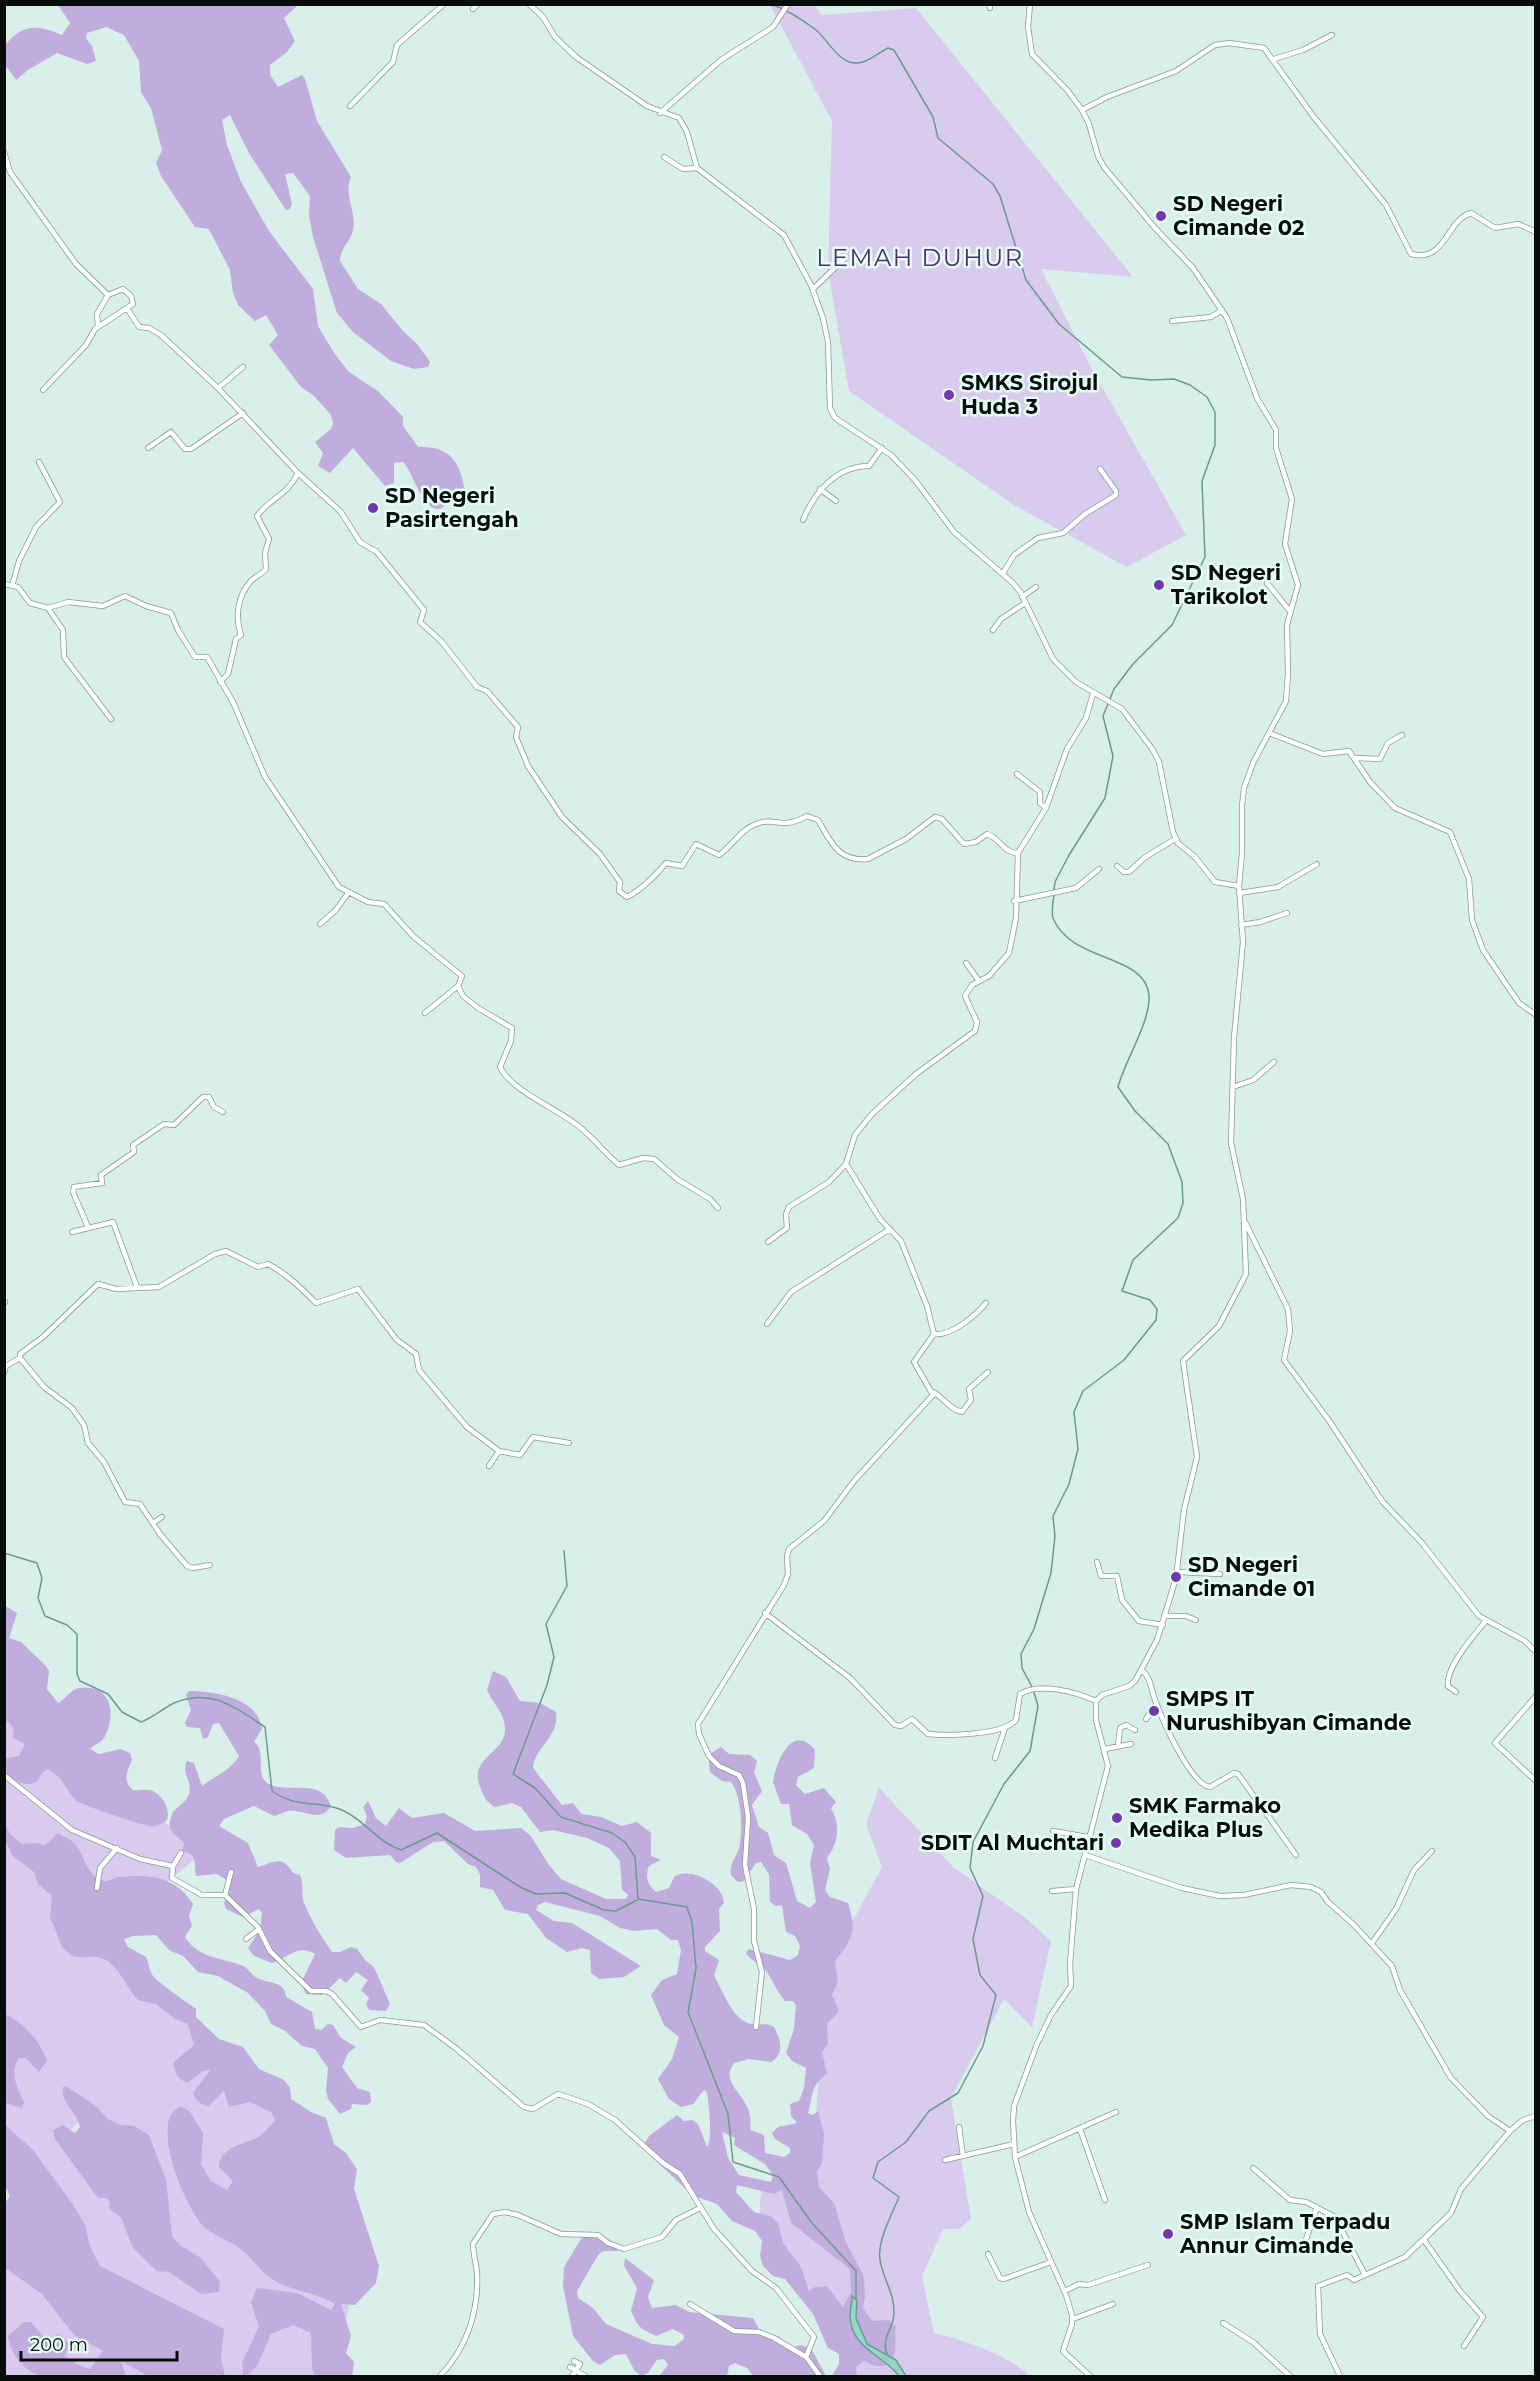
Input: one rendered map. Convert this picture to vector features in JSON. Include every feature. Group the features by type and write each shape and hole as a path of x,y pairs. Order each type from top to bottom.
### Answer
{"street":[{"path":"350,106 393,62 397,45 444,4"},
{"path":"473,9 478,4"},
{"path":"529,4 543,17 555,37 576,57 615,86 660,113 676,116 683,123 697,168 778,229 789,243 813,289 824,318 828,342 830,408 835,418 882,448 915,480 954,532 1002,573 1022,597 1053,659 1066,675 1093,694 1113,704 1137,726 1159,762 1175,839 1215,882 1239,886"},
{"path":"1030,4 1028,27 1032,54 1068,91 1082,110 1101,162 1155,228 1193,268 1222,310 1234,333 1257,398 1276,430 1276,448 1292,499 1285,544 1298,585 1287,625 1286,701 1253,762 1244,788 1232,1155 1243,1199 1245,1280 1219,1326 1183,1361 1197,1454 1184,1510 1177,1572 1163,1624 1142,1670 1132,1684 1110,1691 1096,1701"},
{"path":"660,113 721,60 773,27 788,5"},
{"path":"1274,59 1303,50 1332,35"},
{"path":"1082,110 1107,97 1176,71 1219,44 1264,48 1313,116 1386,205 1411,254 1419,255 1438,249 1462,217 1471,213 1495,228 1518,224 1536,232"},
{"path":"4,152 10,172 76,264 108,295"},
{"path":"664,157 683,169 697,168"},
{"path":"813,289 844,259"},
{"path":"43,390 86,345 92,332 98,326 133,303 125,290 117,290 108,295 96,314 98,326"},
{"path":"127,308 139,327 149,328 161,335 218,388 298,473 340,512 360,543 380,555 424,610 420,621 442,642 478,688 487,691 518,727 516,737 528,766 562,817 600,854 620,882 619,891 625,897 630,896 654,877 666,863 682,866 696,844 719,855 742,831 756,824 765,821 788,825 807,816 818,820 831,845 841,855 861,860 868,859 906,839 935,817 942,819 964,844 975,842 987,834 993,836 1005,849 1018,853"},
{"path":"1172,321 1211,317 1222,310"},
{"path":"218,388 243,367"},
{"path":"148,448 171,432 185,449 191,449 243,413"},
{"path":"803,520 813,498 820,489 842,473 869,466 882,448"},
{"path":"12,586 19,561 36,527 60,502 39,462"},
{"path":"1002,573 1014,555 1038,538 1063,532 1085,514 1116,495 1116,491 1100,469"},
{"path":"220,682 228,674 236,639 241,635 236,619 239,607 250,583 266,569 265,553 269,539 257,516 288,490 298,473"},
{"path":"820,489 836,501"},
{"path":"1267,583 1290,611"},
{"path":"4,584 18,587 30,603 48,608 68,602 103,606 125,596 141,604 171,613 195,657 209,658 220,682 233,702 256,760 283,806 339,887 368,902 380,902 388,907 414,937 462,976 458,986 425,1014"},
{"path":"1022,597 1036,587"},
{"path":"993,630 1004,616 1025,603"},
{"path":"48,608 63,630 64,657 111,720"},
{"path":"768,1242 787,1228 786,1214 789,1207 833,1179 846,1164 855,1135 866,1121 916,1074 975,1031 977,1022 965,996 968,989 989,976 1009,953 1016,918 1014,901 1018,853 1046,808 1067,749 1086,718 1093,694"},
{"path":"1269,733 1279,739 1321,753 1346,750 1356,758 1370,782 1395,808 1450,832 1469,879 1472,896 1471,916 1481,946 1514,998 1536,1015"},
{"path":"1356,758 1380,759 1388,743 1402,735"},
{"path":"1017,774 1040,792 1040,803 1046,808"},
{"path":"1117,866 1124,872 1129,872 1144,858 1175,839"},
{"path":"1239,893 1278,887 1317,864"},
{"path":"1014,901 1076,888 1099,869"},
{"path":"320,924 335,911 349,892"},
{"path":"1241,925 1260,922 1287,913"},
{"path":"966,963 979,981"},
{"path":"458,986 468,1000 512,1028 511,1041 501,1067 520,1088 580,1127 619,1165 643,1158 654,1159 677,1179 711,1199 718,1208"},
{"path":"1233,1086 1253,1080 1274,1062"},
{"path":"88,1227 73,1192 74,1187 102,1183 101,1175 134,1152 134,1145 164,1124 174,1125 203,1097 209,1097 214,1107 223,1112"},
{"path":"846,1164 880,1220 901,1241 914,1271 934,1334"},
{"path":"72,1232 108,1222 114,1223 137,1287"},
{"path":"1245,1222 1288,1309 1290,1328 1284,1360 1330,1422 1382,1501 1422,1543 1485,1622 1525,1641 1536,1652"},
{"path":"767,1324 791,1292 890,1229"},
{"path":"4,1373 6,1366 20,1358 20,1354 43,1337 98,1284 116,1289 163,1286 215,1254 226,1251 258,1267 268,1264 302,1288 315,1303 357,1289 397,1340 416,1354 419,1370 467,1427 499,1451 520,1455 533,1437 569,1443"},
{"path":"986,1303 973,1316 948,1332 934,1334 914,1362 933,1392 944,1398 951,1408 962,1412 971,1400 969,1389 988,1371"},
{"path":"20,1358 44,1388 72,1408 84,1425 88,1443 104,1462 125,1502 140,1504 187,1566 192,1569 210,1565"},
{"path":"756,2027 762,1972 754,1941 754,1909 745,1865 748,1811 741,1778 711,1759 699,1734 698,1724 765,1613 776,1599 788,1574 789,1548 824,1521 854,1481 932,1397 933,1392"},
{"path":"489,1466 499,1451"},
{"path":"153,1523 162,1517"},
{"path":"1097,1562 1101,1576 1117,1576 1122,1600 1139,1621 1163,1624"},
{"path":"1177,1572 1220,1574"},
{"path":"765,1613 850,1678 897,1726 912,1719 931,1735 953,1735 1005,1728 1016,1720 1020,1694 1033,1691 1062,1690 1096,1701"},
{"path":"1164,1616 1186,1616 1196,1620"},
{"path":"1456,1692 1448,1686 1447,1678 1463,1651 1485,1622"},
{"path":"1142,1670 1149,1678 1156,1704 1172,1739 1200,1783 1210,1786 1234,1773 1238,1774 1296,1855"},
{"path":"1536,1696 1495,1743 1536,1782"},
{"path":"1090,2376 1063,2350 1073,2319 1065,2291 1029,2212 1014,2157 1014,2106 1023,2078 1051,2015 1071,1986 1076,1889 1088,1837 1105,1786 1108,1766 1096,1720 1096,1701"},
{"path":"1146,1719 1156,1704"},
{"path":"1118,1746 1120,1728 1126,1725 1135,1730"},
{"path":"995,1758 1005,1728"},
{"path":"1105,1749 1131,1744"},
{"path":"4,1775 72,1830 140,1859 173,1866"},
{"path":"1053,1831 1088,1837"},
{"path":"97,1888 100,1868 117,1848"},
{"path":"1372,1943 1396,1909 1414,1870 1432,1851"},
{"path":"181,1853 173,1866 171,1876 174,1879 202,1894 225,1895 259,1929 270,1951 311,1991 326,1991 332,1995 361,2027 380,2020 419,2023 439,2035 524,2107 533,2109 558,2094 588,2104 608,2115 680,2174 700,2208 752,2271 776,2288 814,2337 806,2357"},
{"path":"1085,1855 1182,1888 1220,1896 1244,1895 1288,1885 1311,1887 1321,1892 1328,1902 1372,1943 1396,1973 1400,1990 1451,2078 1488,2116 1510,2132"},
{"path":"225,1895 231,1872"},
{"path":"1052,1891 1076,1889"},
{"path":"246,1939 259,1929"},
{"path":"1014,2157 1116,2112"},
{"path":"1340,2376 1321,2338 1318,2287 1347,2275 1354,2280 1400,2262 1451,2213 1461,2189 1510,2132 1523,2120 1536,2116"},
{"path":"959,2127 963,2156"},
{"path":"1080,2129 1105,2200"},
{"path":"945,2160 1014,2145"},
{"path":"1253,2168 1290,2200 1303,2201 1317,2207 1339,2221 1365,2275"},
{"path":"1304,2248 1317,2207"},
{"path":"440,2376 455,2360 470,2328 477,2289 473,2244 493,2214 505,2212 518,2215 561,2234 598,2235 608,2243 624,2249 662,2237 676,2220 700,2208"},
{"path":"1424,2240 1460,2291 1483,2317 1464,2346"},
{"path":"988,2254 1002,2279 1026,2273 1051,2262"},
{"path":"1065,2291 1079,2284 1088,2285 1148,2265"},
{"path":"690,2304 734,2331 766,2335 806,2357 819,2376"},
{"path":"1073,2319 1113,2304"},
{"path":"1223,2323 1253,2342 1290,2376"},
{"path":"572,2376 580,2364 574,2361"},
{"path":"570,2367 585,2376"}],"shaded area":[{"path":"58,5 298,5 284,18 295,41 287,52 270,65 270,75 278,87 302,75 305,79 317,121 351,177 348,190 354,224 350,238 341,253 340,261 358,289 381,304 418,345 430,362 428,367 414,369 391,361 353,332 337,313 313,237 309,216 310,196 293,173 285,174 292,204 290,209 286,210 249,153 230,115 222,120 227,145 241,182 269,231 313,289 318,326 334,353 349,372 379,392 403,417 403,426 418,447 441,450 455,461 465,489 466,501 461,506 450,500 442,508 435,508 428,504 403,462 394,463 394,483 385,486 353,448 330,473 318,466 323,453 315,442 331,429 333,424 331,415 313,395 301,387 269,345 278,335 266,315 255,321 238,305 233,293 230,270 211,233 208,229 195,227 161,176 156,163 162,150 151,108 141,92 139,61 124,35 106,27 87,33 86,38 92,46 96,61 87,64 57,53 16,80 5,65 5,45 18,33 38,28 62,35 70,23"},
{"path":"770,5 814,5 822,15 916,8 1133,277 1041,269 1088,362 1186,535 1127,567 1014,505 849,391 828,271 832,121"},
{"path":"4,1605 17,1613 9,1638 21,1642 46,1666 49,1671 47,1689 58,1703 73,1690 80,1688 91,1688 105,1696 111,1711 108,1729 103,1740 90,1749 99,1754 120,1749 130,1753 132,1760 126,1776 128,1783 133,1790 153,1791 161,1797 168,1811 167,1820 155,1826 144,1825 79,1802 75,1800 60,1779 47,1769 35,1783 31,1784 18,1781 7,1774 5,1759 19,1756 25,1744 13,1738 14,1728 5,1719"},
{"path":"493,1671 506,1677 520,1701 540,1703 556,1712 554,1728 534,1761 533,1768 562,1805 573,1803 582,1814 601,1817 622,1826 637,1822 651,1833 651,1856 661,1860 649,1866 647,1874 649,1883 656,1892 669,1888 674,1877 680,1874 704,1878 718,1889 724,1903 719,1909 720,1931 705,1947 705,1951 719,1960 714,1976 738,2017 751,2024 774,2027 780,2046 778,2055 771,2062 749,2059 734,2063 730,2071 730,2079 748,2108 750,2130 764,2135 765,2153 784,2157 790,2153 790,2148 775,2139 772,2133 778,2127 797,2123 791,2116 790,2104 799,2101 804,2088 806,2068 792,2061 786,2053 794,2029 796,2005 793,2001 785,2001 764,1968 746,1952 749,1949 790,1960 798,1955 800,1946 795,1936 786,1932 782,1905 776,1906 770,1902 769,1874 761,1862 756,1863 744,1881 738,1882 731,1875 732,1864 740,1841 739,1804 731,1782 722,1781 710,1772 708,1755 721,1747 729,1754 750,1755 757,1761 754,1773 762,1791 752,1805 759,1827 768,1833 774,1855 786,1863 797,1901 810,1908 816,1902 810,1863 814,1845 807,1834 792,1825 789,1804 781,1804 773,1782 782,1756 792,1743 799,1740 815,1750 814,1768 798,1777 796,1785 805,1794 824,1788 836,1802 831,1808 836,1821 837,1834 834,1847 827,1858 830,1869 825,1890 830,1897 848,1903 853,1928 846,1947 835,1961 838,1983 832,1995 839,2011 827,2024 828,2044 822,2052 827,2073 815,2087 808,2113 813,2115 818,2111 824,2133 822,2163 817,2172 819,2187 834,2203 846,2242 864,2277 863,2308 872,2321 889,2320 896,2327 895,2352 890,2362 885,2365 877,2366 863,2361 856,2367 857,2376 832,2376 839,2364 839,2354 828,2348 813,2314 785,2279 773,2276 763,2266 760,2256 762,2241 755,2231 732,2221 717,2204 692,2195 652,2157 644,2145 649,2136 677,2115 684,2121 692,2120 698,2124 707,2147 709,2143 710,2121 707,2092 704,2090 693,2104 681,2107 669,2099 658,2079 672,2059 679,2037 664,2025 651,1995 662,1980 677,1974 681,1950 678,1940 671,1940 657,1929 634,1931 620,1928 600,1916 545,1902 538,1905 536,1910 554,1921 572,1923 641,1966 624,1977 599,1979 591,1973 590,1950 582,1948 567,1952 546,1938 528,1914 505,1910 493,1890 480,1887 480,1874 476,1867 468,1864 444,1841 433,1842 400,1863 390,1855 346,1858 334,1850 335,1830 339,1827 353,1828 365,1824 367,1816 363,1807 368,1801 376,1818 386,1826 399,1808 412,1818 444,1813 475,1831 521,1828 530,1835 561,1879 606,1899 626,1899 628,1895 622,1889 620,1861 609,1848 587,1838 553,1830 540,1832 521,1807 512,1803 495,1807 485,1797 478,1778 479,1770 483,1762 500,1744 505,1728 500,1713 487,1690","holes":["722,2132 735,2138 734,2145 765,2164 773,2175 771,2182 739,2175 728,2158","737,2185 774,2194 782,2190 791,2223 850,2269 851,2292 843,2307 827,2286 815,2287 809,2291 801,2267 783,2243 778,2223 770,2216 754,2212 736,2192"]},
{"path":"4,1690 202,1853 154,1893 108,1890 50,1861 176,2007 289,2112 351,2297 343,2335 319,2318 330,2376 210,2376 102,2277 5,2136","holes":["90,2110 160,2242 64,2136"]},
{"path":"189,1691 234,1698 253,1710 259,1718 262,1729 254,1742 260,1752 262,1775 269,1784 285,1788 312,1789 327,1797 331,1806 322,1814 289,1811 274,1816 254,1806 224,1819 219,1826 248,1843 258,1867 278,1861 289,1867 293,1873 300,1875 304,1903 324,1940 332,1952 340,1952 351,1947 357,1949 374,1967 390,2004 386,2011 369,2010 366,2004 369,1998 361,1990 368,1980 356,1972 346,1983 340,1978 322,1995 306,1994 301,1983 315,1954 303,1950 297,1951 272,1963 254,1956 248,1948 260,1930 262,1913 259,1909 243,1917 226,1909 224,1903 229,1893 230,1882 217,1874 196,1876 193,1857 191,1854 182,1852 184,1843 170,1827 173,1812 189,1793 185,1766 187,1761 194,1763 202,1786 227,1769 239,1756 219,1723 213,1724 208,1737 203,1739 200,1728 187,1727 185,1723 191,1710 186,1695"},
{"path":"879,1788 953,1867 1027,1919 1051,1941 1032,2027 1004,1999 951,2098 971,2219 959,2229 943,2229 922,2276 934,2333 997,2354 1030,2376 850,2376 843,2331 782,2261 759,2222 761,2190 812,2169 822,2036 833,1957 882,1867 866,1824"},
{"path":"4,1823 11,1835 22,1844 39,1843 44,1846 58,1833 68,1838 78,1848 90,1871 100,1880 140,1876 170,1882 193,1904 189,1916 192,1926 185,1937 191,1944 212,1957 243,1966 257,1978 278,1984 285,1991 286,1997 312,2012 315,2029 321,2030 328,2024 333,2025 341,2038 356,2047 348,2053 342,2067 357,2088 370,2092 371,2102 367,2105 352,2104 351,2109 340,2114 328,2099 326,2091 328,2068 315,2049 302,2046 285,2031 271,2024 265,2011 248,1993 218,1976 198,1972 183,1956 169,1950 156,1935 133,1936 124,1939 128,1947 146,1957 156,1979 196,2009 196,2017 219,2039 243,2047 259,2069 284,2080 290,2088 291,2099 311,2112 326,2118 334,2144 346,2153 357,2169 354,2189 379,2266 376,2283 355,2305 341,2304 351,2336 346,2353 354,2362 352,2376 315,2376 312,2368 311,2333 293,2325 271,2334 257,2366 247,2376 243,2375 242,2363 259,2326 251,2303 257,2288 297,2293 331,2310 335,2304 273,2279 242,2250 206,2229 193,2212 176,2175 168,2142 168,2126 170,2117 176,2109 181,2106 190,2112 203,2133 201,2164 211,2181 227,2190 233,2181 219,2167 220,2160 228,2150 261,2135 275,2120 271,2112 250,2102 229,2107 224,2091 209,2106 197,2100 193,2093 210,2070 203,2071 189,2082 185,2082 175,2072 174,2065 174,2062 194,2045 188,2024 175,2019 156,2004 138,2000 115,1968 104,1959 76,1957 65,1950 50,1920 52,1896 38,1884 34,1872 12,1855 5,1839"},
{"path":"4,2014 18,2022 30,2033 40,2045 47,2060 39,2072 26,2058 19,2058 14,2075 24,2102 22,2108 5,2103"},
{"path":"66,2086 96,2106 108,2119 120,2125 134,2126 149,2135 166,2180 172,2236 181,2246 201,2258 220,2282 219,2292 201,2294 169,2272 157,2271 132,2246 122,2219 109,2208 110,2203 107,2198 98,2198 55,2139 53,2130 63,2125 75,2133 80,2127 64,2099 63,2087"},
{"path":"5,2125 32,2149 72,2203 85,2225 91,2249 100,2266 224,2329 221,2358 225,2376 148,2376 121,2361 126,2376 55,2378 38,2375 22,2364 11,2348 8,2336 24,2322 31,2322 46,2340 51,2341 58,2333 69,2344 65,2356 76,2364 90,2369 103,2351 74,2335 42,2294 5,2268 5,2203 10,2196 5,2186"},
{"path":"601,2234 614,2243 618,2251 603,2251 598,2255 577,2291 578,2298 593,2308 606,2324 652,2344 675,2346 684,2339 684,2335 673,2329 656,2336 642,2329 636,2322 631,2311 637,2288 624,2266 625,2258 654,2280 648,2297 652,2308 676,2305 689,2312 753,2318 762,2334 778,2336 793,2347 802,2345 812,2350 826,2376 753,2376 747,2368 735,2363 729,2366 727,2376 659,2376 668,2365 664,2359 657,2360 648,2373 641,2376 634,2370 626,2354 615,2355 600,2365 593,2361 573,2336 563,2286 564,2267 581,2239 587,2235"},
{"path":"4,2261 157,2376 5,2376"},
{"path":"852,2296 857,2300 856,2318 867,2344 896,2360 906,2376 899,2376 868,2350 855,2335 850,2315"}],"waterway":[{"path":"771,4 811,26 836,53 848,62 863,62 888,48 894,50 933,117 938,138 993,184 1000,196 1026,280 1059,324 1122,377 1151,380 1174,379 1190,385 1207,397 1215,412 1215,445 1202,481 1205,557 1172,625 1133,664 1114,689 1103,716 1113,756 1105,798 1069,855 1055,882 1054,890"},
{"path":"1032,1687 1022,1668 1021,1654 1034,1629 1051,1573 1055,1536 1053,1516 1069,1484 1078,1449 1074,1412 1083,1391 1124,1360 1156,1320 1157,1309 1150,1300 1122,1291 1133,1260 1178,1218 1183,1203 1182,1182 1168,1144 1135,1111 1118,1087 1149,1005 1149,995 1144,981 1122,964 1090,951 1062,933 1052,916 1054,895"},
{"path":"564,1551 567,1586 546,1624 554,1657 547,1685 513,1774 535,1788 561,1817 612,1833 625,1842 635,1857 638,1899 687,1907 692,1922 696,1969 688,2012 728,2114 733,2162 779,2177 812,2223 856,2271 856,2300"},
{"path":"4,1553 37,1563 42,1578 38,1598 45,1616 67,1625 77,1634 77,1674 80,1681 108,1694 122,1712 141,1722 174,1703 187,1699 200,1697 222,1702 265,1727 272,1791 282,1797 300,1803 335,1807 344,1811 393,1847 401,1850 437,1833 520,1887 536,1894 565,1893 604,1910 616,1911 637,1900"},
{"path":"887,2354 885,2343 893,2319 894,2307 880,2253 886,2228 899,2197 873,2178 878,2162 906,2142 929,2111 958,2093 983,2046 996,1995 980,1975 973,1939 983,1896 970,1868 973,1842 1004,1784 1030,1751 1038,1706 1034,1692"}],"place":[{"name":"SD Negeri Cimande 02","path":"1161,216"},
{"name":"SMKS Sirojul Huda 3","path":"949,395"},
{"name":"SD Negeri Pasirtengah","path":"373,508"},
{"name":"SD Negeri Tarikolot","path":"1159,585"},
{"name":"SD Negeri Cimande 01","path":"1176,1577"},
{"name":"SMPS IT Nurushibyan Cimande","path":"1154,1711"},
{"name":"SMK Farmako Medika Plus","path":"1117,1818"},
{"name":"SDIT Al Muchtari","path":"1116,1843"},
{"name":"SMP Islam Terpadu Annur Cimande","path":"1168,2234"}],"district":[{"name":"LEMAH DUHUR","path":"920,258"}]}
